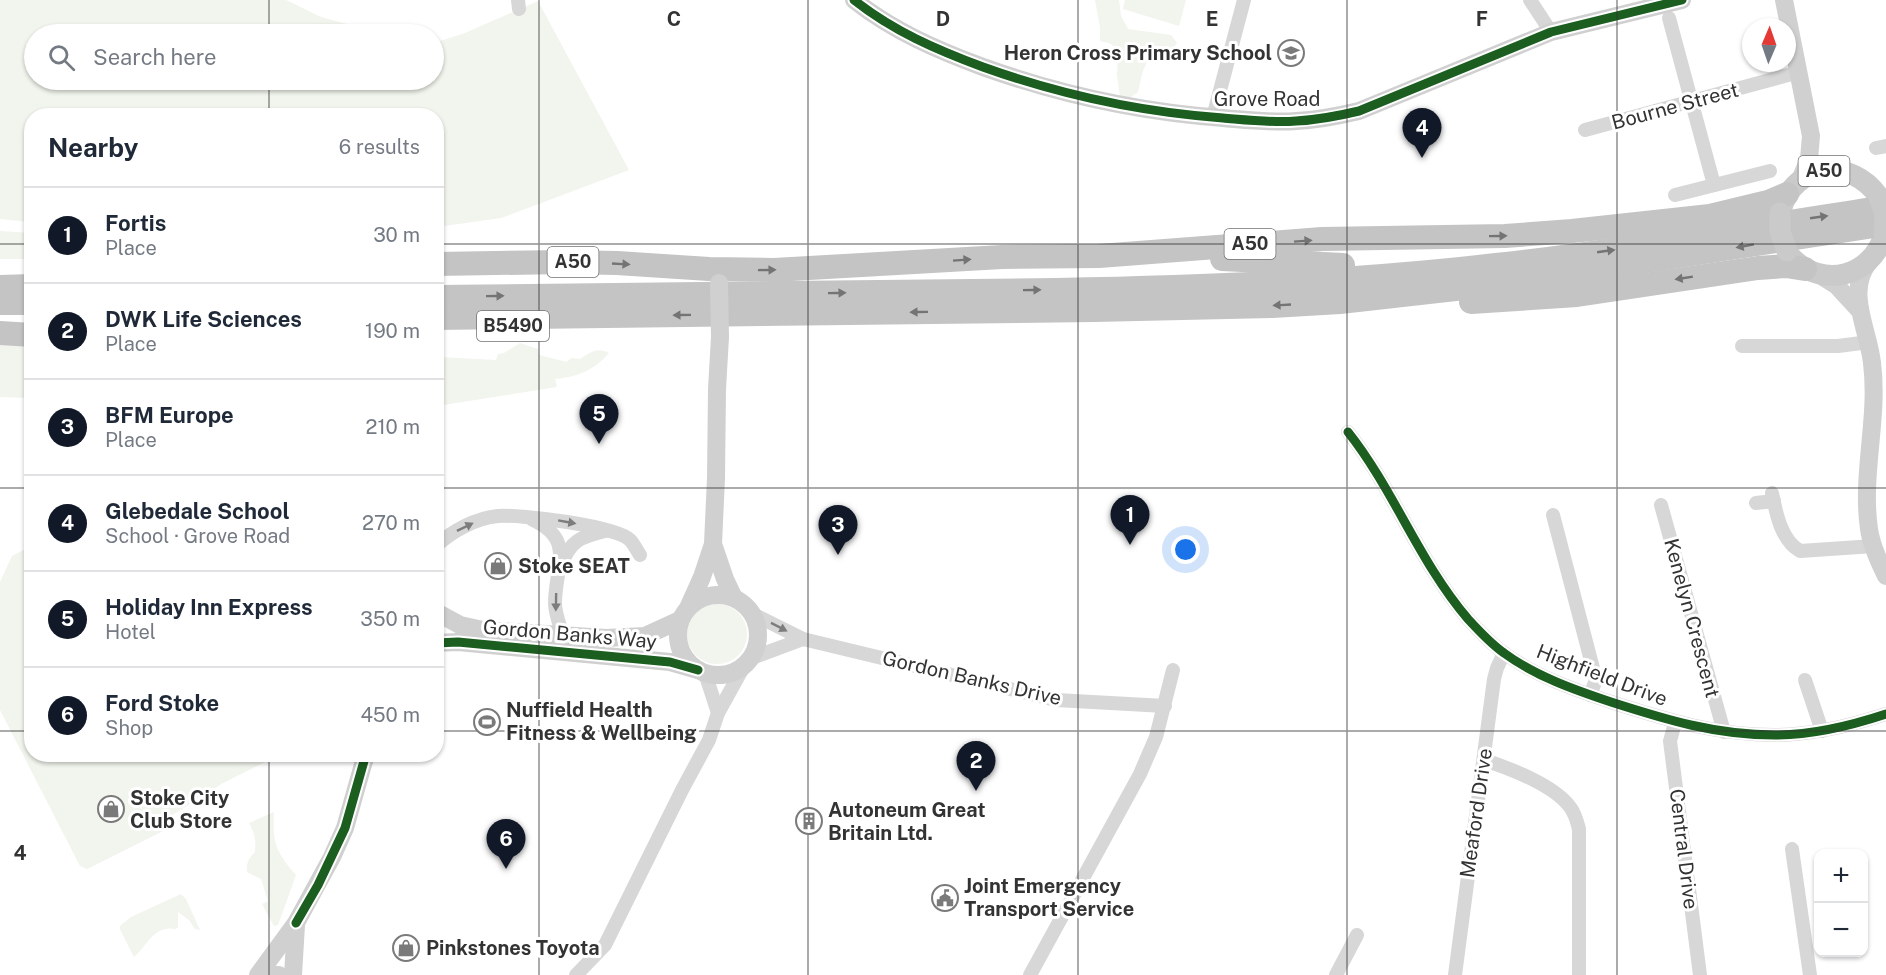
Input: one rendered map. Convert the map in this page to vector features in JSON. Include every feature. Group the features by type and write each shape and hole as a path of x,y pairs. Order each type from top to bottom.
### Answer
{"highway":[{"name":"A50","path":"444,297 1145,288 1368,277 1571,256 1748,227 1884,194"},
{"name":"A50","path":"1099,256 1322,239 1504,236 1572,231 1710,216 1789,196"},
{"path":"444,318 1250,307 1340,302 1880,245"},
{"name":"A50","path":"444,264 617,263 714,276 774,270 1002,257 1099,256 1365,266 1571,256"},
{"path":"1340,302 1419,303 1543,299 1748,269 1786,266 1812,272"},
{"path":"0,287 24,286"},
{"path":"0,303 24,303"},
{"name":"B5490","path":"444,332 533,325 590,317"},
{"path":"0,325 24,324"},
{"path":"0,333 24,334"}],"main road":[{"name":"A50","path":"1789,196 1814,173 1847,173 1884,194"},
{"path":"1789,196 1780,232 1787,251 1812,272 1830,276 1848,274 1880,245 1885,215 1884,194"}],"street":[{"path":"1213,117 1244,0"},
{"path":"1530,0 1551,32"},
{"path":"1784,0 1811,136 1809,159 1789,196"},
{"name":"Grove Road","path":"862,2 889,26 928,45 967,61 1050,89 1104,102 1169,113 1294,121 1329,118 1359,111 1551,32 1671,6"},
{"path":"1671,6 1714,185"},
{"name":"Bourne Street","path":"1585,130 1799,72"},
{"path":"1811,136 1824,157 1847,173"},
{"path":"1675,195 1770,171"},
{"path":"1880,245 1865,267 1860,281 1860,310 1873,365 1874,397 1867,473 1869,532 1886,576"},
{"path":"1812,272 1836,285 1860,310"},
{"path":"714,276 717,388 713,544 702,577 677,632 678,643 684,657 702,671 718,675 732,672 748,662 803,639"},
{"path":"1742,346 1838,346 1869,342"},
{"name":"Highfield Drive","path":"1348,432 1371,464 1450,596 1482,633 1504,653 1541,674 1590,695 1675,723 1724,732 1775,735 1822,731 1886,714"},
{"path":"1756,503 1773,497 1780,525 1787,539 1795,549 1800,551 1874,546"},
{"name":"Kenelyn Crescent","path":"1661,505 1724,732"},
{"path":"1553,515 1596,680 1590,695"},
{"path":"444,539 472,523 498,516 549,518 588,525 629,539 640,555"},
{"path":"528,518 547,526 557,537 560,566 555,610 563,636"},
{"path":"560,566 569,547 578,539 605,531"},
{"path":"576,975 605,945 709,740 718,713 757,646 758,631 755,615 734,598 713,544"},
{"path":"684,613 701,598 717,594 734,598"},
{"name":"Gordon Banks Way","path":"444,617 460,626 483,630 628,638 645,636 684,613"},
{"name":"Gordon Banks Drive","path":"755,615 803,639 1056,700 1165,706"},
{"name":"Gordon Banks Way","path":"444,643 458,642 670,662 702,671"},
{"name":"Meaford Drive","path":"1455,975 1494,679 1504,653"},
{"path":"1030,975 1140,774 1156,737 1173,670"},
{"path":"702,671 718,713"},
{"path":"1805,680 1822,731"},
{"name":"Central Drive","path":"1675,723 1671,741 1700,975"},
{"path":"1484,760 1526,775 1565,801 1576,818 1579,829 1579,975"},
{"path":"258,975 296,923 318,885 345,828 364,762"},
{"path":"1792,849 1810,975"},
{"path":"293,975 296,923"},
{"path":"1336,975 1358,935"},
{"path":"266,975 279,975"}],"shaded area":[{"path":"0,0 286,0 321,17 347,24 24,24 24,90 444,90 444,40 538,1 629,170 501,218 444,226 444,108 24,108 24,221 0,219"},
{"path":"1095,0 1119,0 1121,16 1128,29 1171,35 1177,43 1149,60 1142,73 1138,92 1128,99 1120,96 1117,76 1118,49 1109,43 1100,41"},
{"path":"1125,0 1186,0 1179,26 1123,9"},
{"path":"0,231 24,233 24,259 0,259"},
{"path":"0,342 24,343 24,398 0,397"},
{"path":"520,343 538,349 539,355 567,362 571,358 580,359 594,351 601,350 609,353 585,372 555,379 557,387 444,405 444,357 496,360 498,354"},
{"path":"24,550 24,757 0,710 0,582 12,556"},
{"path":"711,604 723,604 734,609 742,617 747,634 745,646 734,659 723,664 711,664 700,659 692,651 687,640 687,628 692,617 700,609"},
{"path":"27,762 265,762 223,783 171,816 175,825 87,869 80,866"},
{"path":"274,812 277,846 284,860 296,875 278,925 274,926 262,904 268,901 261,879 247,872 247,869 248,861 255,852 254,834 249,823"},
{"path":"181,894 186,899 200,930 195,929 189,920 178,912 178,927 156,933 134,957 120,926 131,917"}],"cycle path":[{"path":"854,0 884,21 932,47 983,67 1042,86 1131,107 1278,122 1320,119 1359,111 1551,32 1682,0"},
{"path":"1348,432 1379,478 1451,597 1468,619 1490,641 1529,669 1569,687 1632,709 1692,725 1732,732 1775,735 1817,732 1886,714"},
{"path":"444,643 458,642 670,662 698,670"},
{"path":"296,923 318,885 345,828 364,762"}],"place":[{"name":"Heron Cross Primary School","path":"1291,53"},
{"name":"Glebedale School","path":"1422,158"},
{"name":"Holiday Inn Express","path":"599,444"},
{"name":"Fortis","path":"1130,545"},
{"name":"BFM Europe","path":"838,555"},
{"name":"Stoke SEAT","path":"498,566"},
{"name":"Nuffield Health Fitness & Wellbeing","path":"487,722"},
{"name":"DWK Life Sciences","path":"976,791"},
{"name":"Stoke City Club Store","path":"111,809"},
{"name":"Autoneum Great Britain Ltd.","path":"809,821"},
{"name":"Ford Stoke","path":"506,869"},
{"name":"Joint Emergency Transport Service","path":"945,898"},
{"name":"Pinkstones Toyota","path":"406,948"}]}
